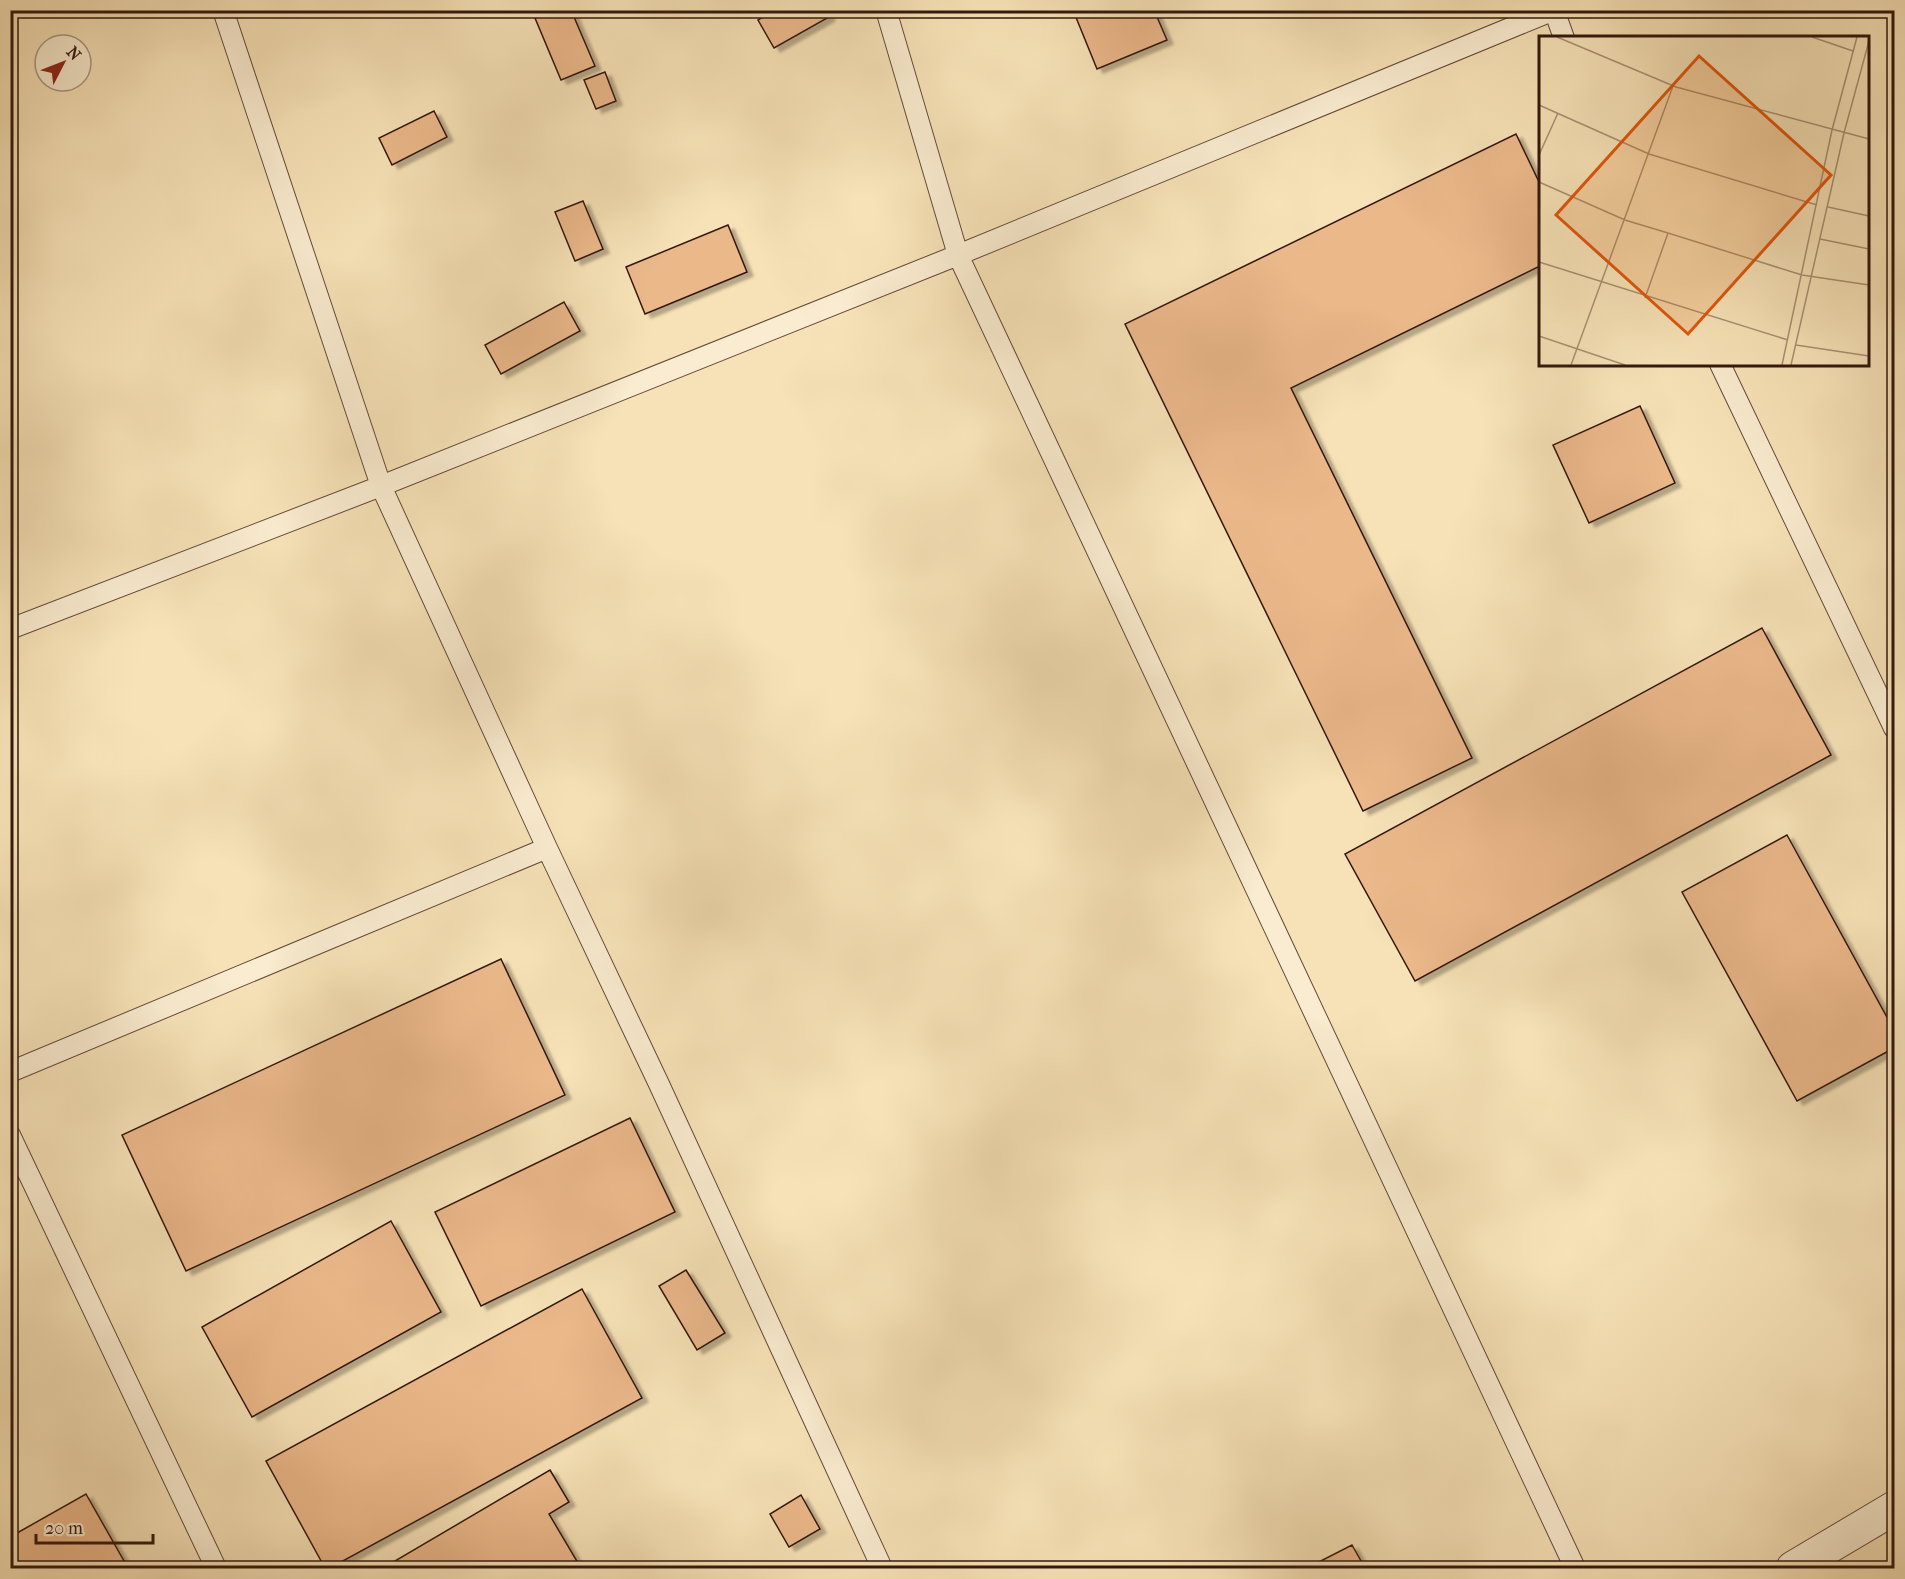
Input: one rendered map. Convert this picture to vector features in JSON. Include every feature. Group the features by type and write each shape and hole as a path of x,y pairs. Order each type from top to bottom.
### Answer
{"street":[{"path":"1793,1569 1894,1508"}],"lane":[{"path":"223,10 381,486 882,1569"},
{"path":"886,10 958,255 1575,1569"},
{"path":"10,628 381,486 958,255 1554,10 1563,36"},
{"path":"1721,366 1894,728"},
{"path":"10,1072 547,848"},
{"path":"10,1135 216,1569"}],"building":[{"path":"551,10 571,10 595,66 561,80 535,18"},
{"path":"775,10 826,10 829,17 774,48 758,20"},
{"path":"1073,10 1154,10 1167,40 1097,69"},
{"path":"605,72 616,101 596,109 584,80"},
{"path":"434,111 447,137 392,165 379,138"},
{"path":"1516,134 1539,182 1539,266 1291,388 1472,758 1363,811 1125,324"},
{"path":"583,201 603,249 575,261 555,212"},
{"path":"728,225 747,272 645,314 626,267"},
{"path":"564,302 580,331 501,374 485,345"},
{"path":"1640,406 1675,483 1589,523 1553,445"},
{"path":"1762,628 1831,755 1415,981 1345,854"},
{"path":"1787,835 1894,1030 1894,1048 1797,1101 1682,892"},
{"path":"501,959 565,1095 186,1271 122,1135"},
{"path":"630,1118 675,1212 481,1306 435,1212"},
{"path":"391,1221 441,1312 252,1417 202,1327"},
{"path":"686,1270 725,1333 697,1350 659,1286"},
{"path":"582,1289 642,1398 330,1568 325,1568 266,1461"},
{"path":"550,1470 569,1502 549,1514 581,1568 383,1568"},
{"path":"86,1494 128,1568 10,1568 10,1537"},
{"path":"801,1495 820,1529 789,1547 770,1514"},
{"path":"1352,1545 1365,1568 1307,1568"}]}
